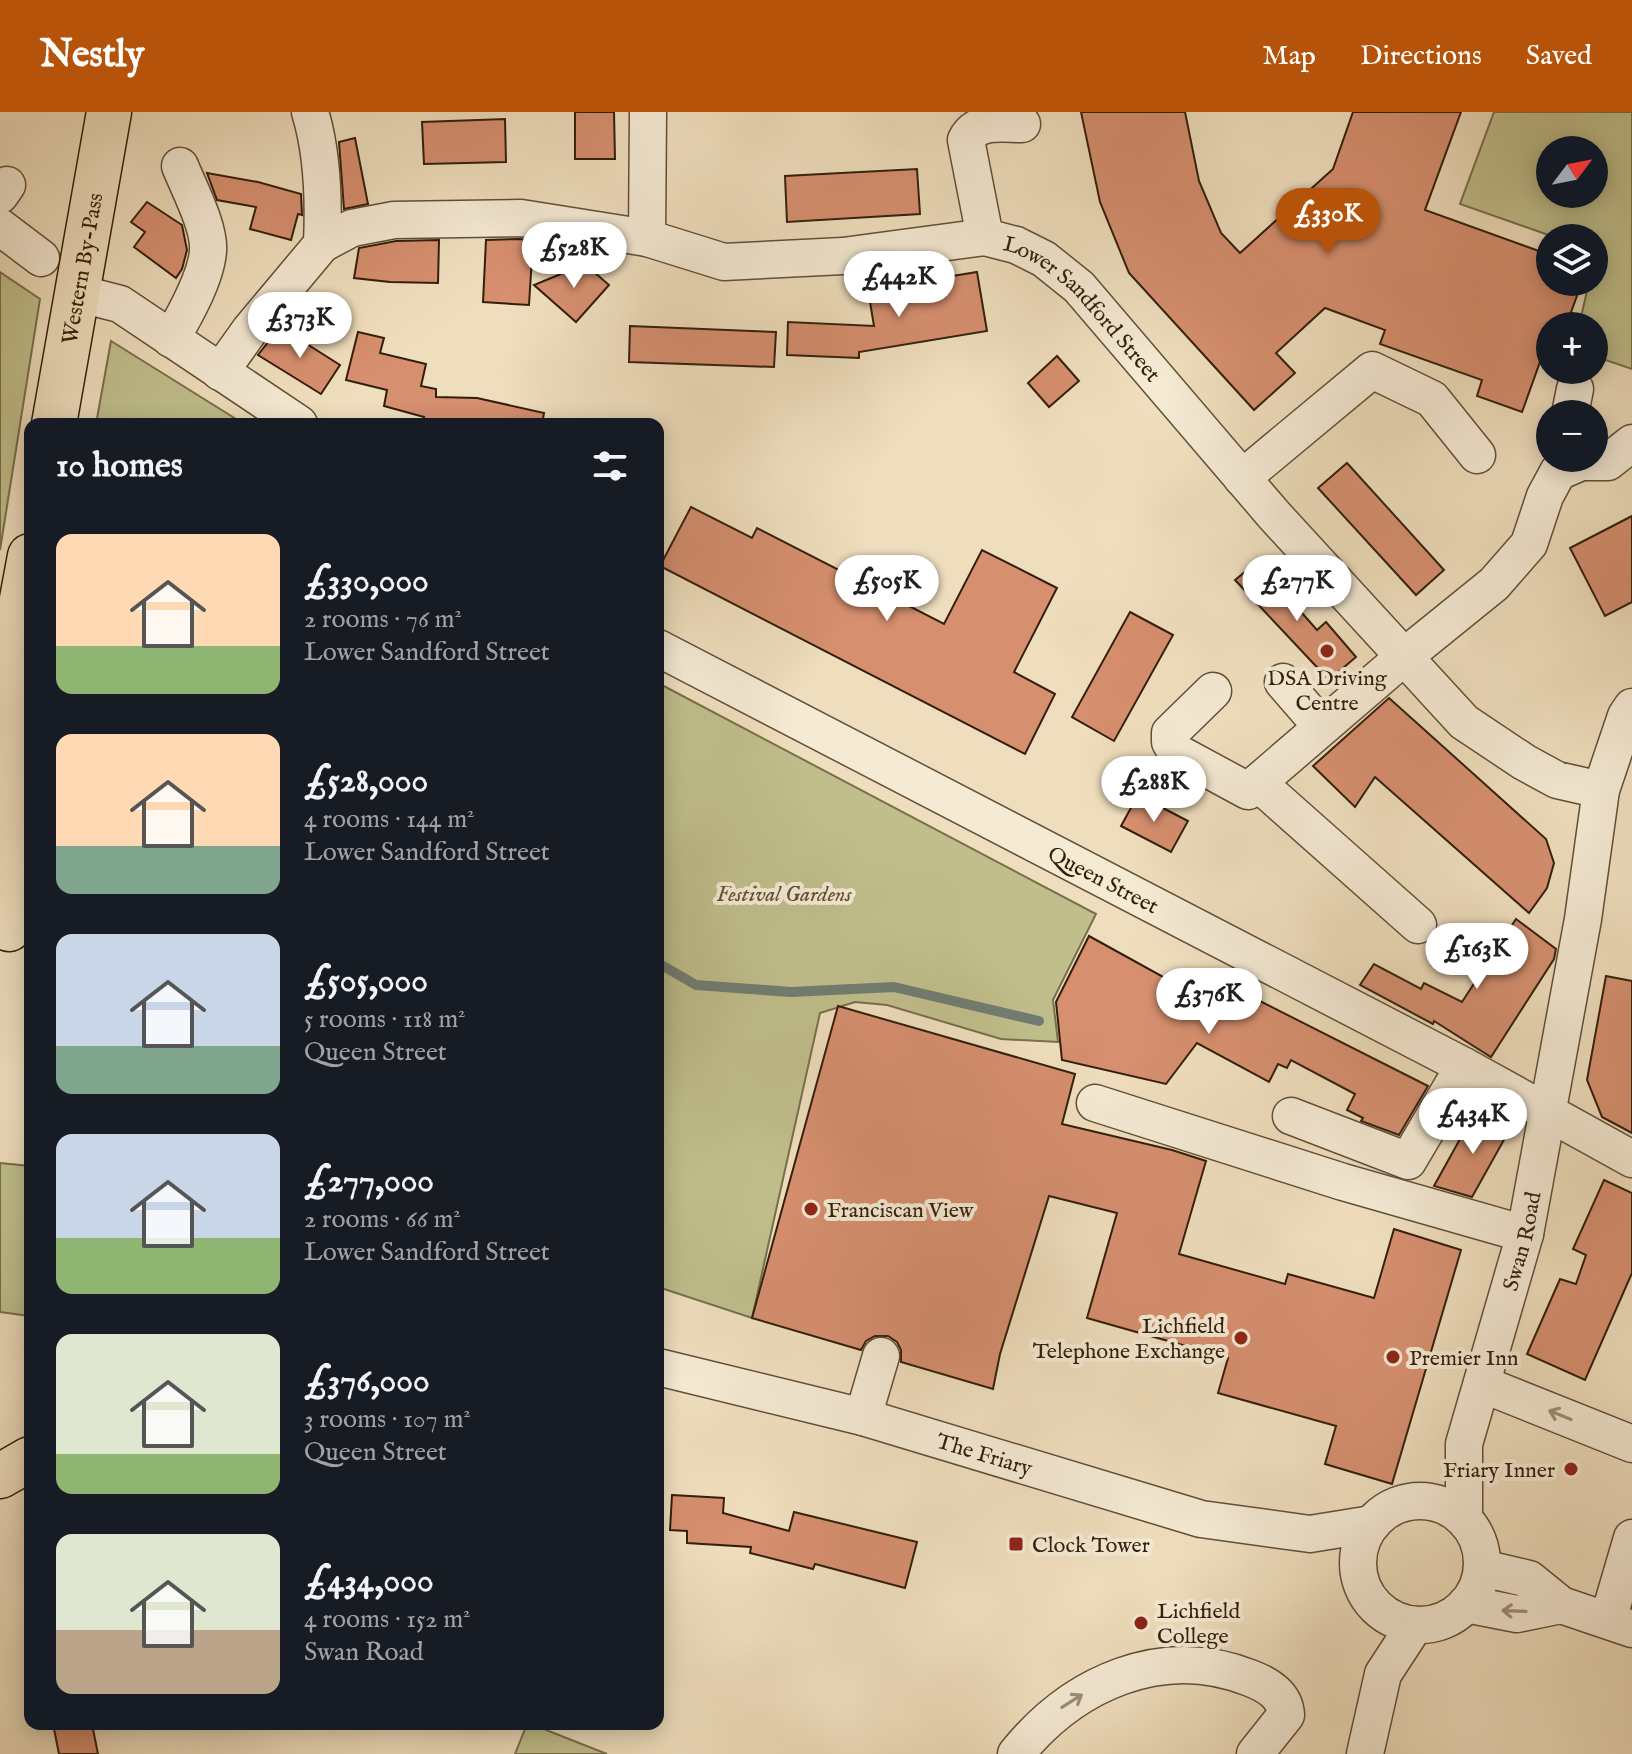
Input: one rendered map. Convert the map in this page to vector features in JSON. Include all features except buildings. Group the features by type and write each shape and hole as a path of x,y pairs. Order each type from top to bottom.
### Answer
{"highway":[{"name":"Western By-Pass","path":"55,418 109,112"},
{"path":"13,933 2,827 7,659 24,583"},
{"path":"0,1476 24,1462"}],"street":[{"path":"310,112 321,180 322,244"},
{"path":"647,238 648,112"},
{"path":"985,237 966,140 977,127 1022,124"},
{"path":"171,339 193,299 208,250 204,228 180,166"},
{"name":"Lower Sandford Street","path":"220,372 250,330 322,244 352,228 394,220 521,218 647,238 729,262 843,256 985,237 1016,245 1044,259 1079,287 1242,478 1464,722 1557,780 1601,790"},
{"path":"0,227 41,258"},
{"path":"77,293 120,304 290,418"},
{"path":"1242,478 1372,370 1432,399 1477,455"},
{"path":"1608,462 1632,443"},
{"path":"1213,691 1170,733 1170,742 1176,752 1248,791 1494,584 1529,544 1557,472"},
{"name":"Queen Street","path":"664,651 1464,1066 1632,1159"},
{"path":"1283,682 1322,727"},
{"name":"Swan Road","path":"1464,1519 1464,1444 1525,1234 1583,919 1601,790 1626,716 1632,707"},
{"path":"1258,783 1418,925"},
{"path":"1291,1116 1408,1161 1464,1066"},
{"path":"1095,1103 1343,1182 1525,1234"},
{"path":"863,1417 881,1356"},
{"name":"The Friary","path":"664,1368 863,1417 1201,1519 1310,1534 1372,1524"},
{"path":"1482,1384 1632,1444"},
{"name":"Swan Road","path":"1409,1502 1464,1444"},
{"path":"1363,1582 1379,1609 1400,1621 1415,1625 1435,1623 1454,1615 1475,1592 1482,1568 1478,1541 1464,1519 1447,1507 1427,1501 1409,1502 1381,1514 1372,1524 1363,1540 1363,1582 1383,1674"},
{"name":"The Friary","path":"1310,1534 1363,1582"},
{"path":"1482,1568 1529,1579 1561,1605 1620,1625 1632,1538"},
{"path":"1466,1604 1517,1614 1561,1605"},
{"path":"1364,1753 1383,1674 1415,1625"},
{"path":"1016,1754 1055,1712 1087,1692 1132,1673 1187,1664 1215,1667 1248,1678 1274,1691 1285,1703 1286,1715 1255,1754"}],"green space":[{"path":"1494,112 1632,112 1632,369 1608,361 1608,312 1582,312 1586,296 1608,296 1608,224 1536,224 1536,231 1460,204"},
{"path":"0,272 40,299 0,550"},
{"path":"111,341 234,418 97,418"},
{"name":"Festival Gardens","path":"664,686 1096,914 1053,1000 1058,1042 1001,1039 887,1005 855,1002 820,1013 752,1318 664,1289"},
{"path":"0,1163 24,1165 24,1315 0,1312"},
{"path":"525,1730 546,1730 607,1754 515,1754"}],"waterway":[{"path":"664,966 696,985 791,992 894,987 1039,1021"}],"place":[{"name":"DSA Driving Centre","path":"1327,651"},
{"name":"Franciscan View","path":"811,1209"},
{"name":"Lichfield Telephone Exchange","path":"1241,1338"},
{"name":"Premier Inn","path":"1393,1357"},
{"name":"Friary Inner","path":"1571,1469"},
{"name":"Clock Tower","path":"1016,1544"},
{"name":"Lichfield College","path":"1141,1623"}]}
